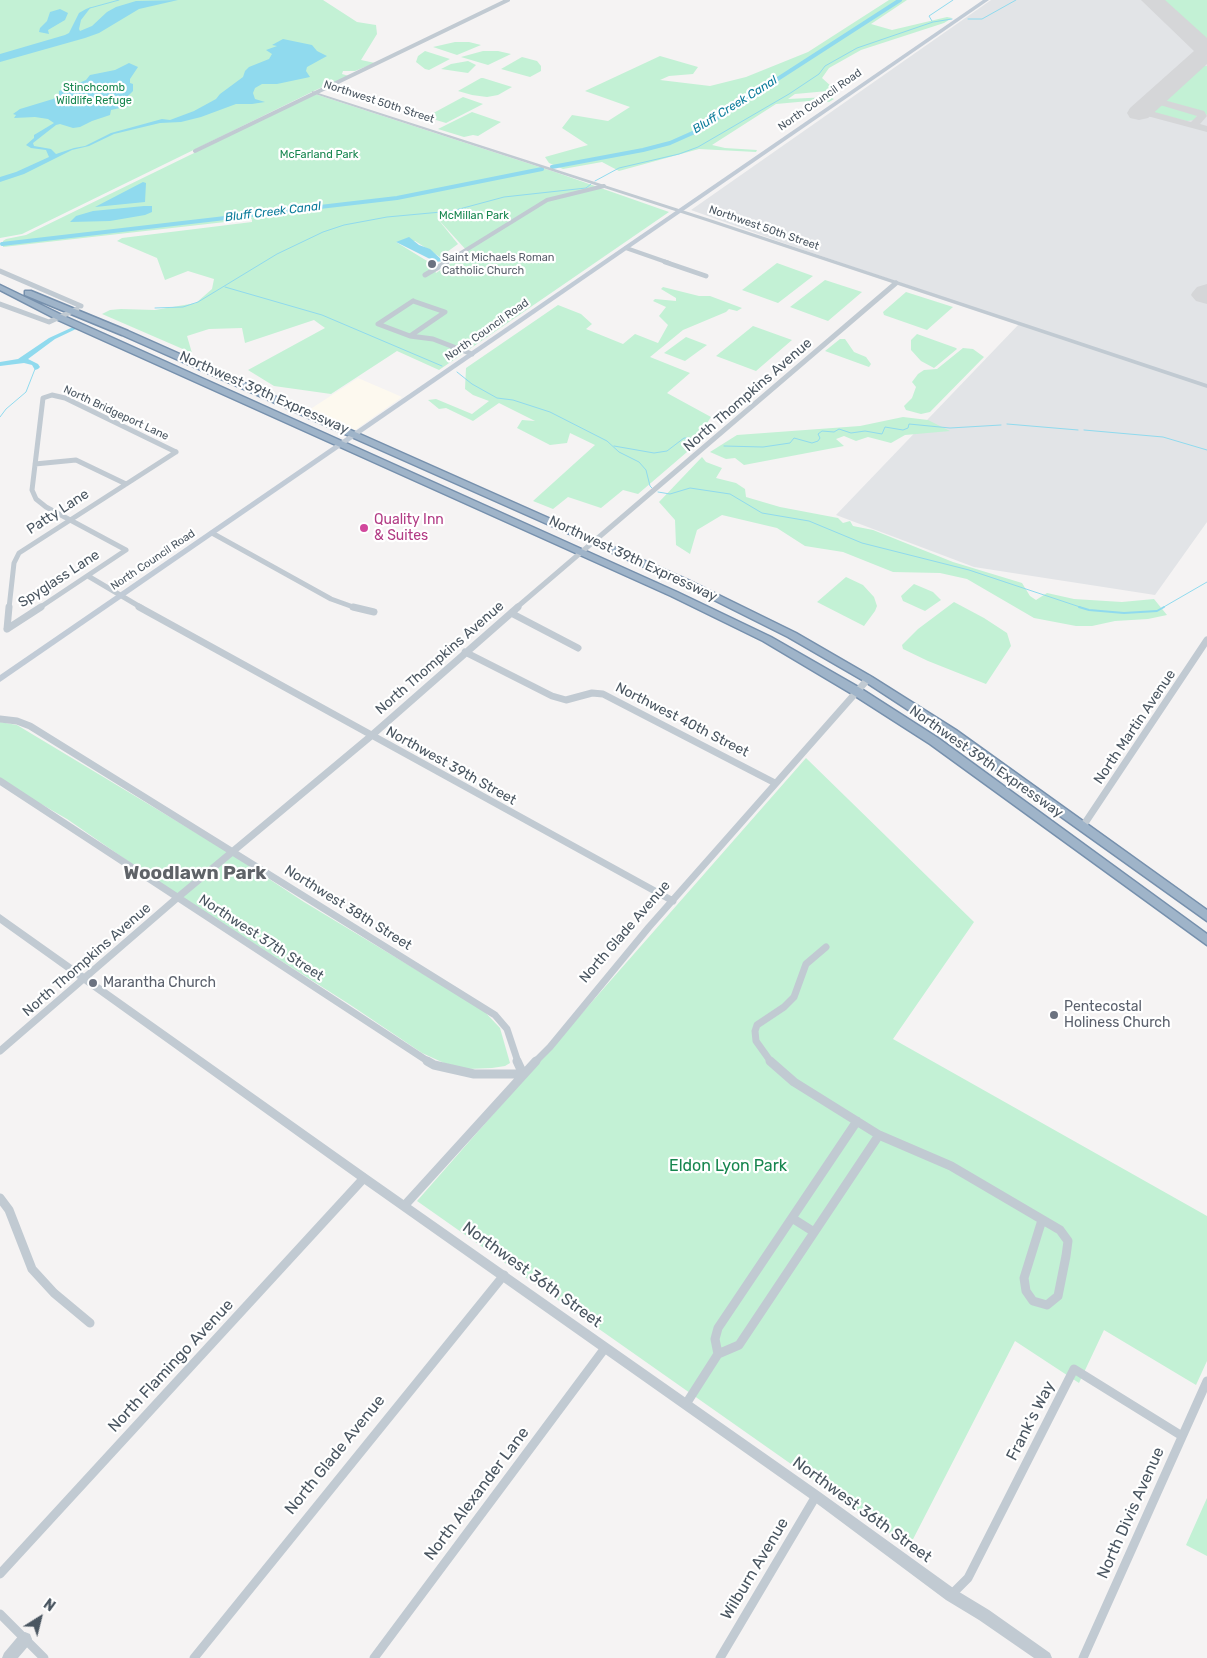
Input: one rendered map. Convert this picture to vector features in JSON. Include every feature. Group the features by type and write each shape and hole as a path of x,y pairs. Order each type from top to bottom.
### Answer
{"highway":[{"name":"Northwest 39th Expressway","path":"0,282 73,311 744,610 801,640 868,679 952,733 1207,916"},
{"name":"Northwest 39th Expressway","path":"0,287 61,318 582,552 733,622 856,692 934,741 1207,940"},
{"path":"733,622 744,610"},
{"path":"1069,839 1083,826"},
{"path":"1138,890 1154,878"}],"main road":[{"name":"North Council Road","path":"0,679 986,0"}],"street":[{"path":"195,150 508,0"},
{"name":"Northwest 50th Street","path":"314,92 1207,386"},
{"path":"426,275 548,200 604,186"},
{"path":"626,248 706,276"},
{"path":"0,270 81,306 61,318 45,321 0,304"},
{"name":"North Thompkins Avenue","path":"0,1051 177,898 371,736 510,613 896,283"},
{"path":"410,336 445,312 413,301 378,324 410,336 433,340 472,354"},
{"name":"North Bridgeport Lane","path":"35,464 42,402 43,398 48,396 65,398 176,452"},
{"name":"Patty Lane","path":"7,629 14,563 19,553 176,452"},
{"path":"70,520 46,507 36,499 32,490 35,464 76,460 126,484"},
{"name":"Spyglass Lane","path":"7,629 126,550 70,520"},
{"path":"212,533 331,599 374,612"},
{"name":"Northwest 39th Street","path":"88,576 120,596 371,736 673,902"},
{"path":"510,613 578,648"},
{"name":"North Martin Avenue","path":"1083,826 1207,640"},
{"name":"Northwest 40th Street","path":"465,652 552,696 566,700 592,693 604,694 775,783"},
{"name":"North Glade Avenue","path":"405,1205 502,1101 523,1074 550,1047 643,935 868,679"},
{"name":"Northwest 38th Street","path":"0,719 17,721 30,726 495,1015 507,1029 523,1074"},
{"name":"Northwest 37th Street","path":"0,781 434,1065 474,1074 523,1074"},
{"name":"Northwest 36th Street","path":"0,918 364,1178 405,1205 816,1496 951,1595 984,1615 1045,1658"},
{"path":"826,947 806,964 794,997 784,1007 757,1026 754,1031 756,1041 766,1057 794,1082 879,1135 951,1166 1060,1230 1068,1241 1058,1296 1047,1305 1033,1301 1026,1291 1024,1278 1042,1220"},
{"path":"718,1354 715,1338 718,1328 857,1121"},
{"path":"686,1404 718,1354 739,1345 879,1135"},
{"name":"North Flamingo Avenue","path":"0,1574 364,1178"},
{"path":"0,1198 9,1210 32,1269 54,1293 90,1323"},
{"path":"792,1218 814,1232"},
{"name":"North Glade Avenue","path":"194,1658 504,1275"},
{"name":"North Alexander Lane","path":"374,1658 605,1348"},
{"name":"Frank's Way","path":"951,1595 968,1578 1074,1369 1182,1436"},
{"name":"North Divis Avenue","path":"1083,1658 1207,1381"},
{"name":"Wilburn Avenue","path":"720,1658 816,1496"},
{"path":"0,1614 44,1658"},
{"path":"9,1658 26,1639"}],"shaded area":[{"path":"991,0 1207,0 1207,522 1155,595 974,567 836,515 1020,323 691,210"},
{"path":"358,378 402,397 355,430 309,410"}],"green space":[{"name":"Stinchcomb Wildlife Refuge","path":"0,0 323,0 357,22 376,25 377,34 361,60 375,63 355,71 343,71 342,74 349,76 318,89 22,234 0,238"},
{"path":"889,0 907,0 871,24 892,30 947,17 952,18 944,23 861,50 829,68 822,78 832,87 828,91 795,94 788,99 829,97 834,99 829,102 820,100 776,104 712,145 725,148 757,150 756,152 699,149 619,171 602,162 563,169 549,163 545,157 588,145 562,128 572,115 608,121 630,107 585,91 660,56 698,67 693,74 669,76 660,80 710,86 746,77 808,52"},
{"path":"1159,0 1207,0 1207,38 1199,37"},
{"path":"455,42 469,42 481,45 457,55 433,47"},
{"path":"425,51 450,59 429,70 425,69 416,62 418,56"},
{"path":"483,51 498,51 511,54 488,65 461,57"},
{"path":"522,57 537,61 541,66 541,71 530,77 501,69"},
{"path":"468,61 476,65 468,73 441,69 451,64"},
{"path":"1199,66 1207,66 1207,115 1202,111 1163,99"},
{"path":"481,78 512,87 498,95 487,97 458,91"},
{"path":"315,94 555,172 669,212 439,370 397,351 331,394 274,386 248,370 325,328 314,320 245,343 242,328 209,329 187,336 192,353 102,314 110,310 155,310 196,303 212,289 214,279 188,271 165,280 157,258 117,241 122,238 252,222 252,219 3,247 3,241 6,239 26,235","holes":["437,218 468,252 436,273 432,264 396,242 415,241 440,257 458,244"]},
{"path":"463,97 483,104 446,123 426,117"},
{"path":"1157,103 1193,113 1197,116 1194,120 1187,121 1154,113 1150,109"},
{"path":"472,112 501,122 478,136 464,137 438,129"},
{"path":"777,263 813,276 778,303 742,290"},
{"path":"825,280 862,292 828,321 790,307"},
{"path":"663,287 699,296 710,296 742,308 737,311 729,309 683,330 650,357 690,373 667,393 711,417 707,423 715,428 638,494 623,490 601,508 568,497 553,509 533,501 595,445 570,433 567,443 550,445 517,428 522,420 535,421 499,403 473,421 446,408 439,409 428,400 436,399 472,414 489,401 473,395 465,389 466,368 558,305 581,314 592,324 586,329 623,344 635,334 658,343 668,325 659,316 666,307 653,301 655,299 676,301 676,298 661,289"},
{"path":"906,292 953,307 927,330 884,315 883,312"},
{"path":"753,326 792,340 756,371 716,356"},
{"path":"917,334 957,349 934,368 921,361 911,350 911,340"},
{"path":"686,337 707,345 685,361 664,353"},
{"path":"840,339 845,339 854,352 866,357 871,364 869,367 825,351"},
{"path":"963,348 973,349 984,357 930,412 921,414 906,410 904,406 912,398 916,387 912,382 918,374 924,370 937,369"},
{"path":"903,417 928,420 950,431 905,435 891,443 868,437 856,441 844,436 836,439 844,446 744,465 735,458 726,459 710,452 737,435 860,426"},
{"path":"702,457 706,462 722,468 716,478 736,483 745,489 746,497 780,507 838,518 843,523 850,521 853,526 873,530 953,562 1022,583 1030,596 1036,600 1047,593 1074,599 1122,602 1154,599 1167,615 1148,619 1115,621 1092,626 1076,626 1034,618 967,579 940,573 893,572 843,552 805,546 777,528 722,515 697,530 690,554 676,545 675,520 659,502"},
{"path":"846,577 863,585 874,597 877,606 864,626 817,602"},
{"path":"914,584 933,592 941,600 925,611 903,601 901,596"},
{"path":"954,602 1007,633 1011,646 986,684 903,649 902,645 918,629"},
{"path":"0,722 17,725 228,852 304,902 483,1010 500,1028 510,1063 505,1066 492,1068 468,1069 444,1063 422,1053 349,1004 177,895 67,819 22,793 0,778"},
{"name":"Eldon Lyon Park","path":"806,758 974,922 893,1039 1207,1216 1207,1361 1196,1385 1104,1330 1079,1383 1015,1341 909,1547 417,1201"},
{"path":"1207,1498 1207,1556 1186,1545"}],"water":[{"path":"178,0 139,9 99,33 85,38 0,62 0,54 69,33 79,13 91,7 81,20 80,31 92,26 107,12 116,7 136,1"},
{"path":"60,9 68,13 65,20 48,30 49,34 39,32 40,28 47,21 50,12"},
{"path":"283,39 312,45 317,51 327,56 307,67 306,71 310,77 277,84 262,84 255,88 253,93 255,99 265,102 236,104 181,122 160,123 114,134 89,146 72,150 24,174 0,182 0,177 49,157 46,150 31,148 26,145 34,138 34,135 54,123 48,119 35,117 14,118 16,115 13,114 20,109 53,99 59,95 59,91 86,80 90,75 115,70 129,63 138,67 130,79 130,83 133,84 133,91 126,98 129,106 111,110 110,115 80,127 73,128 60,124 56,125 33,143 34,146 51,149 56,154 85,146 111,133 162,119 170,120 194,111 216,99 243,77 249,67 269,59 272,54 266,50 277,46 272,45"},
{"path":"143,182 146,183 145,202 95,207"},
{"path":"152,206 152,212 110,221 70,222 76,216 93,211"},
{"path":"409,237 419,245 430,249 443,261 436,262 396,242"},
{"path":"73,327 76,329 55,339 28,359 38,364 40,367 38,369 35,370 32,365 24,363 0,366 0,362 18,359 49,338"}],"waterway":[{"path":"90,8 119,0"},
{"name":"Bluff Creek Canal","path":"552,167 643,150 670,143 697,131 900,0"},
{"path":"932,21 929,16 953,0"},
{"path":"968,19 982,19 1016,0"},
{"path":"595,181 619,168 679,154 698,147 789,94 819,74 825,66 857,48 933,22 952,19"},
{"name":"Bluff Creek Canal","path":"2,244 397,198 542,169"},
{"path":"155,308 183,307 198,302 277,254 323,232 344,225 387,217 452,211 504,197 586,188 591,184"},
{"path":"225,287 322,315 442,366"},
{"path":"0,417 6,409 26,392 35,369"},
{"path":"457,372 472,384 497,398 513,400 550,412 607,441 619,452 639,462 646,470 650,486 653,489"},
{"path":"724,446 763,447 790,443 794,438 812,443 818,441 820,438 818,434 822,431 834,432 839,429 851,433 865,431 882,434 885,427 903,430 908,428 909,424 950,428 1001,425"},
{"path":"1007,424 1078,430"},
{"path":"1084,430 1163,437 1207,450"},
{"path":"614,446 654,453 667,451 684,438 704,439"},
{"path":"658,492 670,494 690,488 730,494 762,513 809,521 862,543 969,570 1083,608"},
{"path":"1162,608 1207,582"},
{"path":"1079,607 1089,610 1124,613 1157,611 1164,607"}],"taxiway":[{"path":"1153,100 1200,113 1202,116 1193,125"},
{"path":"1140,111 1207,129"}],"runway":[{"path":"1152,0 1207,50"},
{"path":"1139,113 1207,52"}],"place":[{"name":"Saint Michaels Roman Catholic Church","path":"432,264"},
{"name":"Quality Inn & Suites","path":"364,528"},
{"name":"Marantha Church","path":"93,983"},
{"name":"Pentecostal Holiness Church","path":"1054,1015"}],"district":[{"name":"Woodlawn Park","path":"195,874"}],"park label":[{"name":"McFarland Park","path":"319,155"},
{"name":"McMillan Park","path":"474,216"}]}
